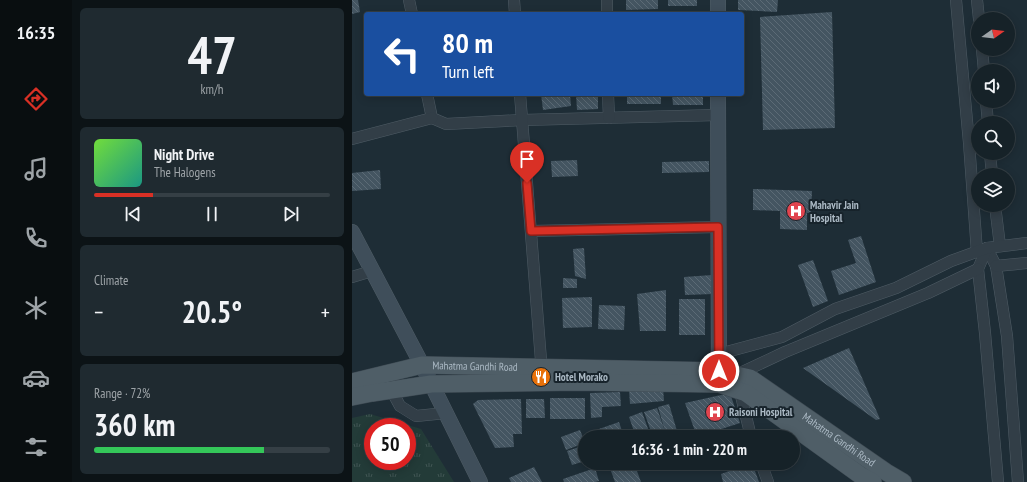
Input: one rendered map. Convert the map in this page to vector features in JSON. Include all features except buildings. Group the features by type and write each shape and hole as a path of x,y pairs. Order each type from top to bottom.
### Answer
{"main road":[{"path":"718,0 718,12"},
{"path":"718,96 719,370"},
{"path":"352,232 422,365 480,482"},
{"name":"Mahatma Gandhi Road","path":"352,382 422,365 542,375 719,370 738,383 750,378 874,479 903,482"},
{"path":"352,397 372,392 431,384 542,375"}],"street":[{"path":"409,0 412,12"},
{"path":"514,0 515,12"},
{"path":"607,0 607,12"},
{"path":"956,0 969,143 982,250 978,268 998,482"},
{"path":"977,0 978,12"},
{"path":"427,96 432,118"},
{"path":"520,96 542,375"},
{"path":"608,96 609,118"},
{"path":"352,139 432,118 446,124 522,120 718,115"},
{"path":"996,212 1000,246"},
{"path":"531,231 718,227"},
{"path":"719,370 835,309 896,288 951,261 982,250 1027,243"},
{"path":"982,250 996,266 1007,336 1018,482"},
{"path":"996,266 1027,263"},
{"path":"749,430 738,383 785,352 928,293 978,268"},
{"path":"352,277 372,271"},
{"path":"383,374 400,406 416,416 446,413"},
{"path":"764,470 768,482"}],"green space":[{"path":"370,414 384,418 364,418 364,470 416,470 416,428 421,429 454,482 352,482 352,418"}],"place":[{"name":"Mahavir Jain Hospital","path":"796,211"},
{"name":"Hotel Morako","path":"541,377"},
{"name":"Raisoni Hospital","path":"715,412"}],"route":[{"path":"527,183 531,231 718,227 719,371"}]}
